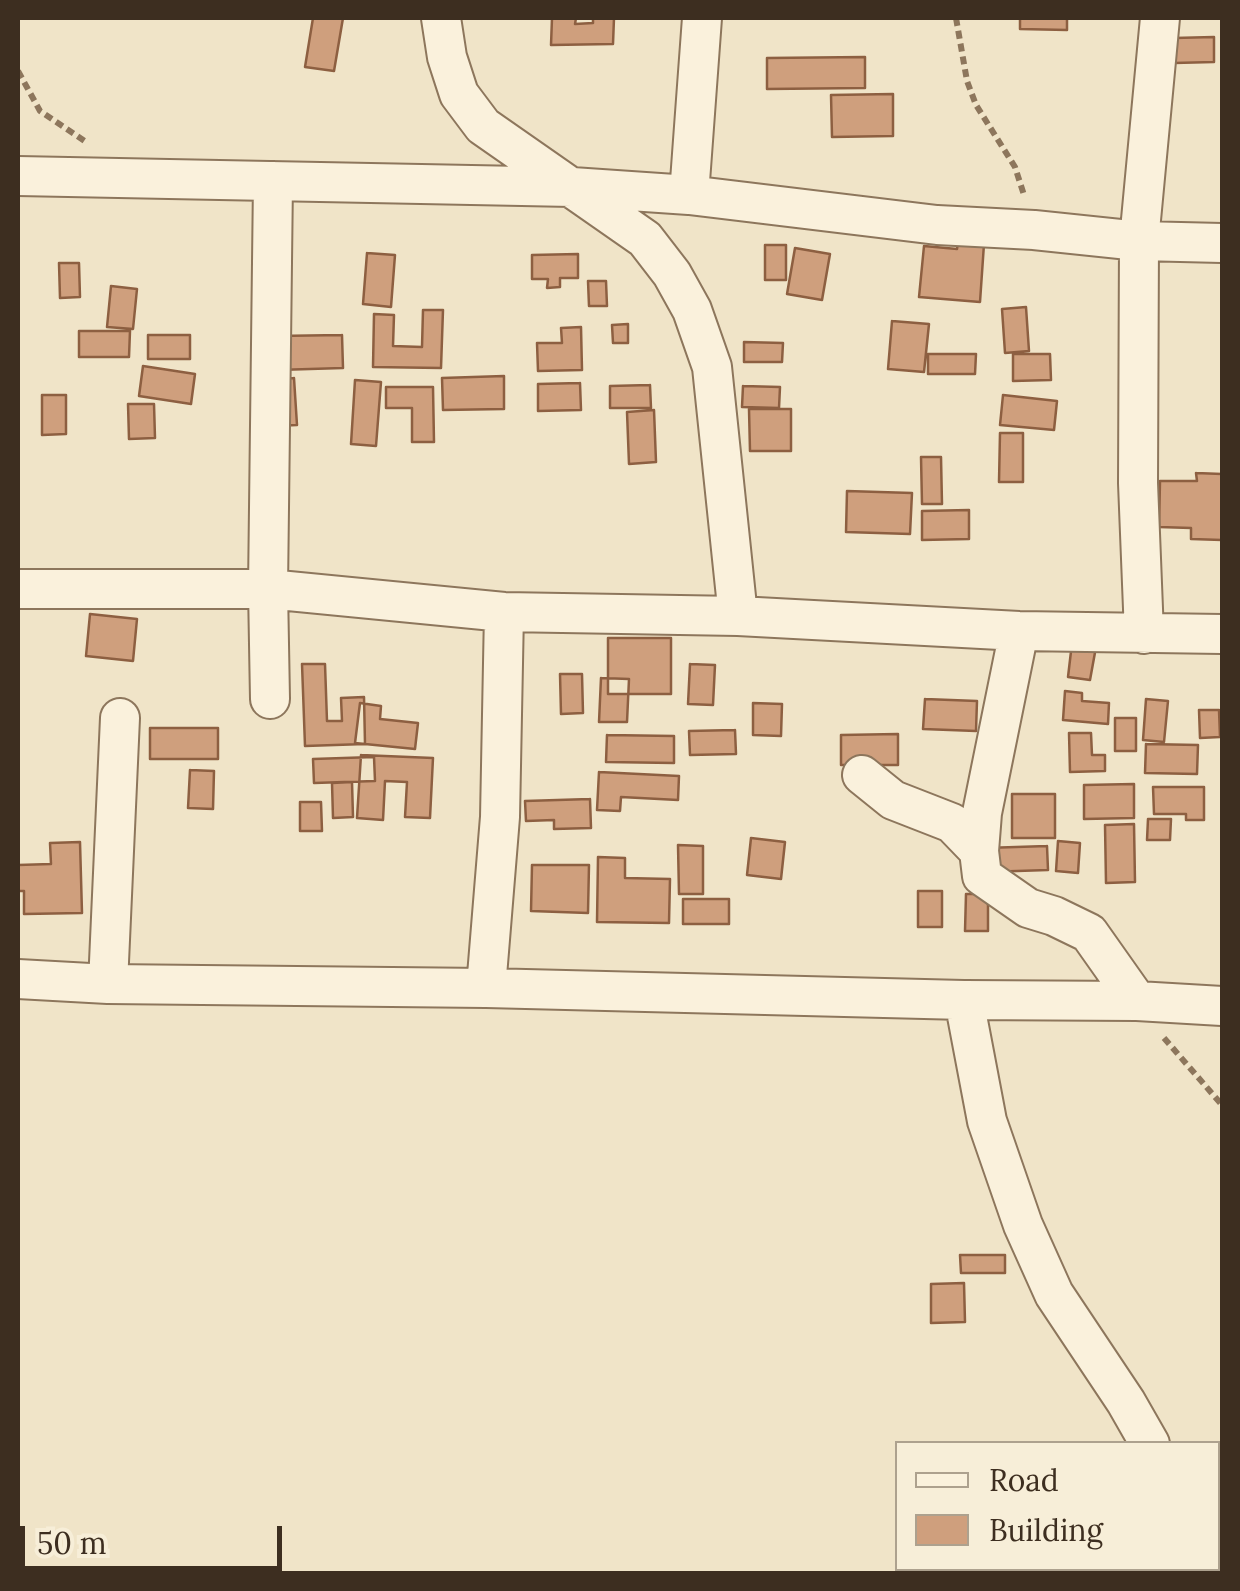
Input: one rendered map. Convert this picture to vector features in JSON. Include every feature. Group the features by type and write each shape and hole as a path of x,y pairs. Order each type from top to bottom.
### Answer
{"street":[{"path":"440,18 459,94 483,126 645,239 672,274 706,342 716,388 738,616"},
{"path":"690,196 702,18"},
{"path":"1144,634 1138,483 1139,241 1160,18"},
{"path":"18,176 572,187 937,224 1139,241 1222,243"},
{"path":"270,699 273,182"},
{"path":"18,588 268,589 504,612 738,616 1019,631 1222,634"},
{"path":"486,988 500,817 504,612"},
{"path":"1019,631 982,813 978,851 982,876 1028,908 1089,934 1137,1002"},
{"path":"108,984 120,718"},
{"path":"862,775 875,788 908,807 952,822 978,851"},
{"path":"18,979 1222,1006"},
{"path":"964,1000 987,1121 1023,1225 1054,1294 1148,1441"}],"path":[{"path":"956,18 976,104 1015,167 1034,230"},
{"path":"18,71 40,111 142,178"},
{"path":"1137,1002 1222,1105"}],"building":[{"path":"313,18 343,18 334,71 305,67"},
{"path":"552,18 576,18 575,24 593,23 593,18 614,18 613,44 551,45"},
{"path":"1020,18 1067,18 1067,30 1020,29"},
{"path":"1214,37 1214,62 1174,63 1174,38"},
{"path":"865,57 865,88 767,89 767,58"},
{"path":"893,94 893,136 832,137 831,95"},
{"path":"958,242 984,244 980,302 919,297 924,246 957,249"},
{"path":"765,245 786,245 786,280 765,280"},
{"path":"795,248 830,254 822,300 787,294"},
{"path":"367,253 395,255 391,307 363,304"},
{"path":"578,254 578,278 560,278 560,287 547,288 548,279 532,279 532,255"},
{"path":"59,263 79,263 80,297 60,298"},
{"path":"588,281 606,281 607,306 589,306"},
{"path":"111,286 137,289 133,329 107,327"},
{"path":"1026,307 1029,351 1005,353 1002,309"},
{"path":"423,310 443,310 441,368 373,367 374,314 394,315 393,346 422,347"},
{"path":"892,321 929,324 924,372 888,369"},
{"path":"628,324 628,343 613,343 612,325"},
{"path":"581,327 582,370 538,371 537,343 562,343 561,328"},
{"path":"79,331 130,331 129,357 79,357"},
{"path":"148,335 190,335 190,359 148,359"},
{"path":"342,335 343,368 277,370 276,336"},
{"path":"744,342 783,343 782,362 744,362"},
{"path":"928,354 976,354 975,374 928,374"},
{"path":"1013,354 1050,354 1051,380 1013,381"},
{"path":"143,366 195,374 191,404 139,396"},
{"path":"504,376 504,409 443,410 442,378"},
{"path":"294,378 297,425 275,426 272,379"},
{"path":"355,380 381,382 376,446 351,444"},
{"path":"580,383 581,410 538,411 538,384"},
{"path":"650,385 651,408 610,408 610,386"},
{"path":"743,386 780,387 779,408 742,407"},
{"path":"386,387 433,387 434,442 412,442 412,408 386,408"},
{"path":"42,395 66,395 66,434 42,435"},
{"path":"1003,395 1057,401 1054,430 1000,425"},
{"path":"128,404 154,404 155,438 129,439"},
{"path":"749,409 791,409 791,451 750,451"},
{"path":"654,410 656,462 629,464 627,412"},
{"path":"1000,433 1023,433 1023,482 999,482"},
{"path":"921,457 941,457 942,504 922,504"},
{"path":"1196,473 1222,474 1222,540 1191,539 1191,528 1159,527 1160,481 1197,481"},
{"path":"847,491 912,493 910,534 846,532"},
{"path":"969,510 969,539 922,540 922,511"},
{"path":"90,614 137,619 133,661 86,656"},
{"path":"608,638 671,638 671,694 608,694"},
{"path":"1072,643 1096,647 1090,680 1068,677"},
{"path":"302,664 325,664 327,721 342,721 341,698 364,697 365,744 305,746"},
{"path":"690,664 715,665 713,705 688,704"},
{"path":"560,674 582,674 583,713 561,714"},
{"path":"601,678 629,679 627,722 599,722"},
{"path":"1065,691 1082,693 1082,701 1109,703 1108,724 1063,720"},
{"path":"925,699 977,701 976,731 923,729"},
{"path":"1146,699 1168,701 1164,742 1143,740"},
{"path":"360,703 381,706 380,719 418,723 415,749 355,743"},
{"path":"753,703 782,704 781,736 753,735"},
{"path":"1199,710 1219,710 1220,737 1200,738"},
{"path":"1115,718 1136,718 1136,751 1115,751"},
{"path":"150,728 218,728 218,759 150,759"},
{"path":"735,730 736,754 690,755 689,731"},
{"path":"1069,733 1091,733 1092,755 1105,755 1105,771 1070,772"},
{"path":"898,734 898,765 841,765 841,735"},
{"path":"607,735 674,736 674,763 606,762"},
{"path":"1146,744 1198,745 1197,774 1145,773"},
{"path":"361,755 433,758 430,818 405,817 407,782 385,781 383,820 357,818"},
{"path":"374,757 375,781 314,783 313,759"},
{"path":"190,770 214,771 213,809 188,808"},
{"path":"599,772 679,776 678,800 621,797 620,811 597,810"},
{"path":"352,782 353,817 333,818 332,783"},
{"path":"1134,784 1134,818 1084,819 1084,785"},
{"path":"1153,787 1204,787 1204,820 1186,820 1186,814 1154,814"},
{"path":"1012,794 1055,794 1055,838 1012,838"},
{"path":"590,799 591,828 554,829 554,820 526,821 525,801"},
{"path":"300,802 321,802 322,831 300,831"},
{"path":"1148,819 1171,819 1170,840 1147,840"},
{"path":"1134,824 1135,882 1106,883 1105,825"},
{"path":"751,838 785,842 781,879 747,875"},
{"path":"1058,841 1080,843 1078,873 1056,871"},
{"path":"80,842 82,913 24,914 24,891 18,891 18,865 51,864 50,843"},
{"path":"678,845 703,846 703,894 679,894"},
{"path":"1047,846 1048,870 986,872 985,848"},
{"path":"598,857 625,858 625,878 670,879 669,923 597,922"},
{"path":"532,865 589,865 588,913 531,911"},
{"path":"918,891 942,891 942,927 918,927"},
{"path":"966,894 988,894 988,931 965,931"},
{"path":"683,899 729,899 729,924 683,924"},
{"path":"960,1255 1005,1255 1005,1273 961,1273"},
{"path":"964,1283 965,1322 931,1323 931,1284"}]}
